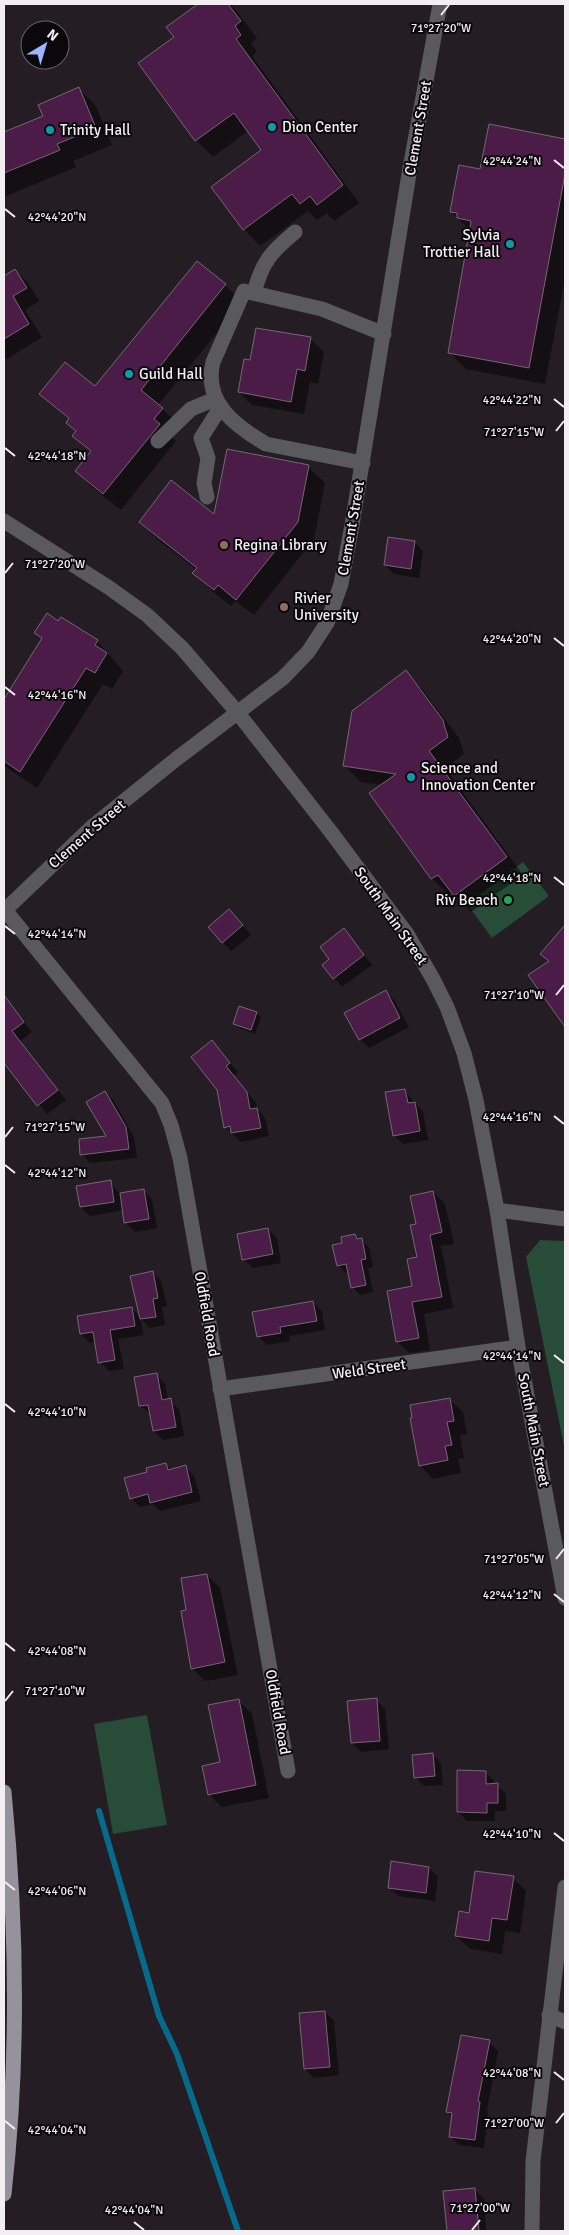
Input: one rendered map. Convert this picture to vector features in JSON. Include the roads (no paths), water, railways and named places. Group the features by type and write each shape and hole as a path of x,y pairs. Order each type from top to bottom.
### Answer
{"main road":[{"path":"4,1792 10,1862 14,2028 12,2102 4,2194"},
{"path":"4,1848 10,1862 4,1884"}],"street":[{"name":"Clement Street","path":"5,910 93,826 296,666 319,637 327,623 341,584 440,4"},
{"path":"254,293 262,267 268,256 295,232"},
{"path":"363,463 266,444 228,418 218,404 210,372 244,291 322,309 384,334"},
{"path":"158,441 190,409 218,404"},
{"path":"207,497 204,482 208,458 201,438 218,404"},
{"name":"South Main Street","path":"4,521 108,587 147,615 182,648 237,712 401,926 433,978 464,1053 476,1100 518,1347 565,1598"},
{"name":"Oldfield Road","path":"5,910 162,1102 172,1125 180,1158 288,1771"},
{"path":"496,1210 565,1219"},
{"name":"Weld Street","path":"220,1389 518,1347"},
{"path":"532,2231 533,2162 565,1887"},
{"path":"550,2015 565,2022"}],"waterway":[{"path":"99,1811 159,2016 177,2054 238,2231"}],"place":[{"name":"Dion Center","path":"272,127"},
{"name":"Trinity Hall","path":"50,130"},
{"name":"Sylvia Trottier Hall","path":"510,244"},
{"name":"Guild Hall","path":"129,374"},
{"name":"Regina Library","path":"224,545"},
{"name":"Rivier University","path":"284,607"},
{"name":"Science and Innovation Center","path":"411,777"},
{"name":"Riv Beach","path":"508,900"}]}
